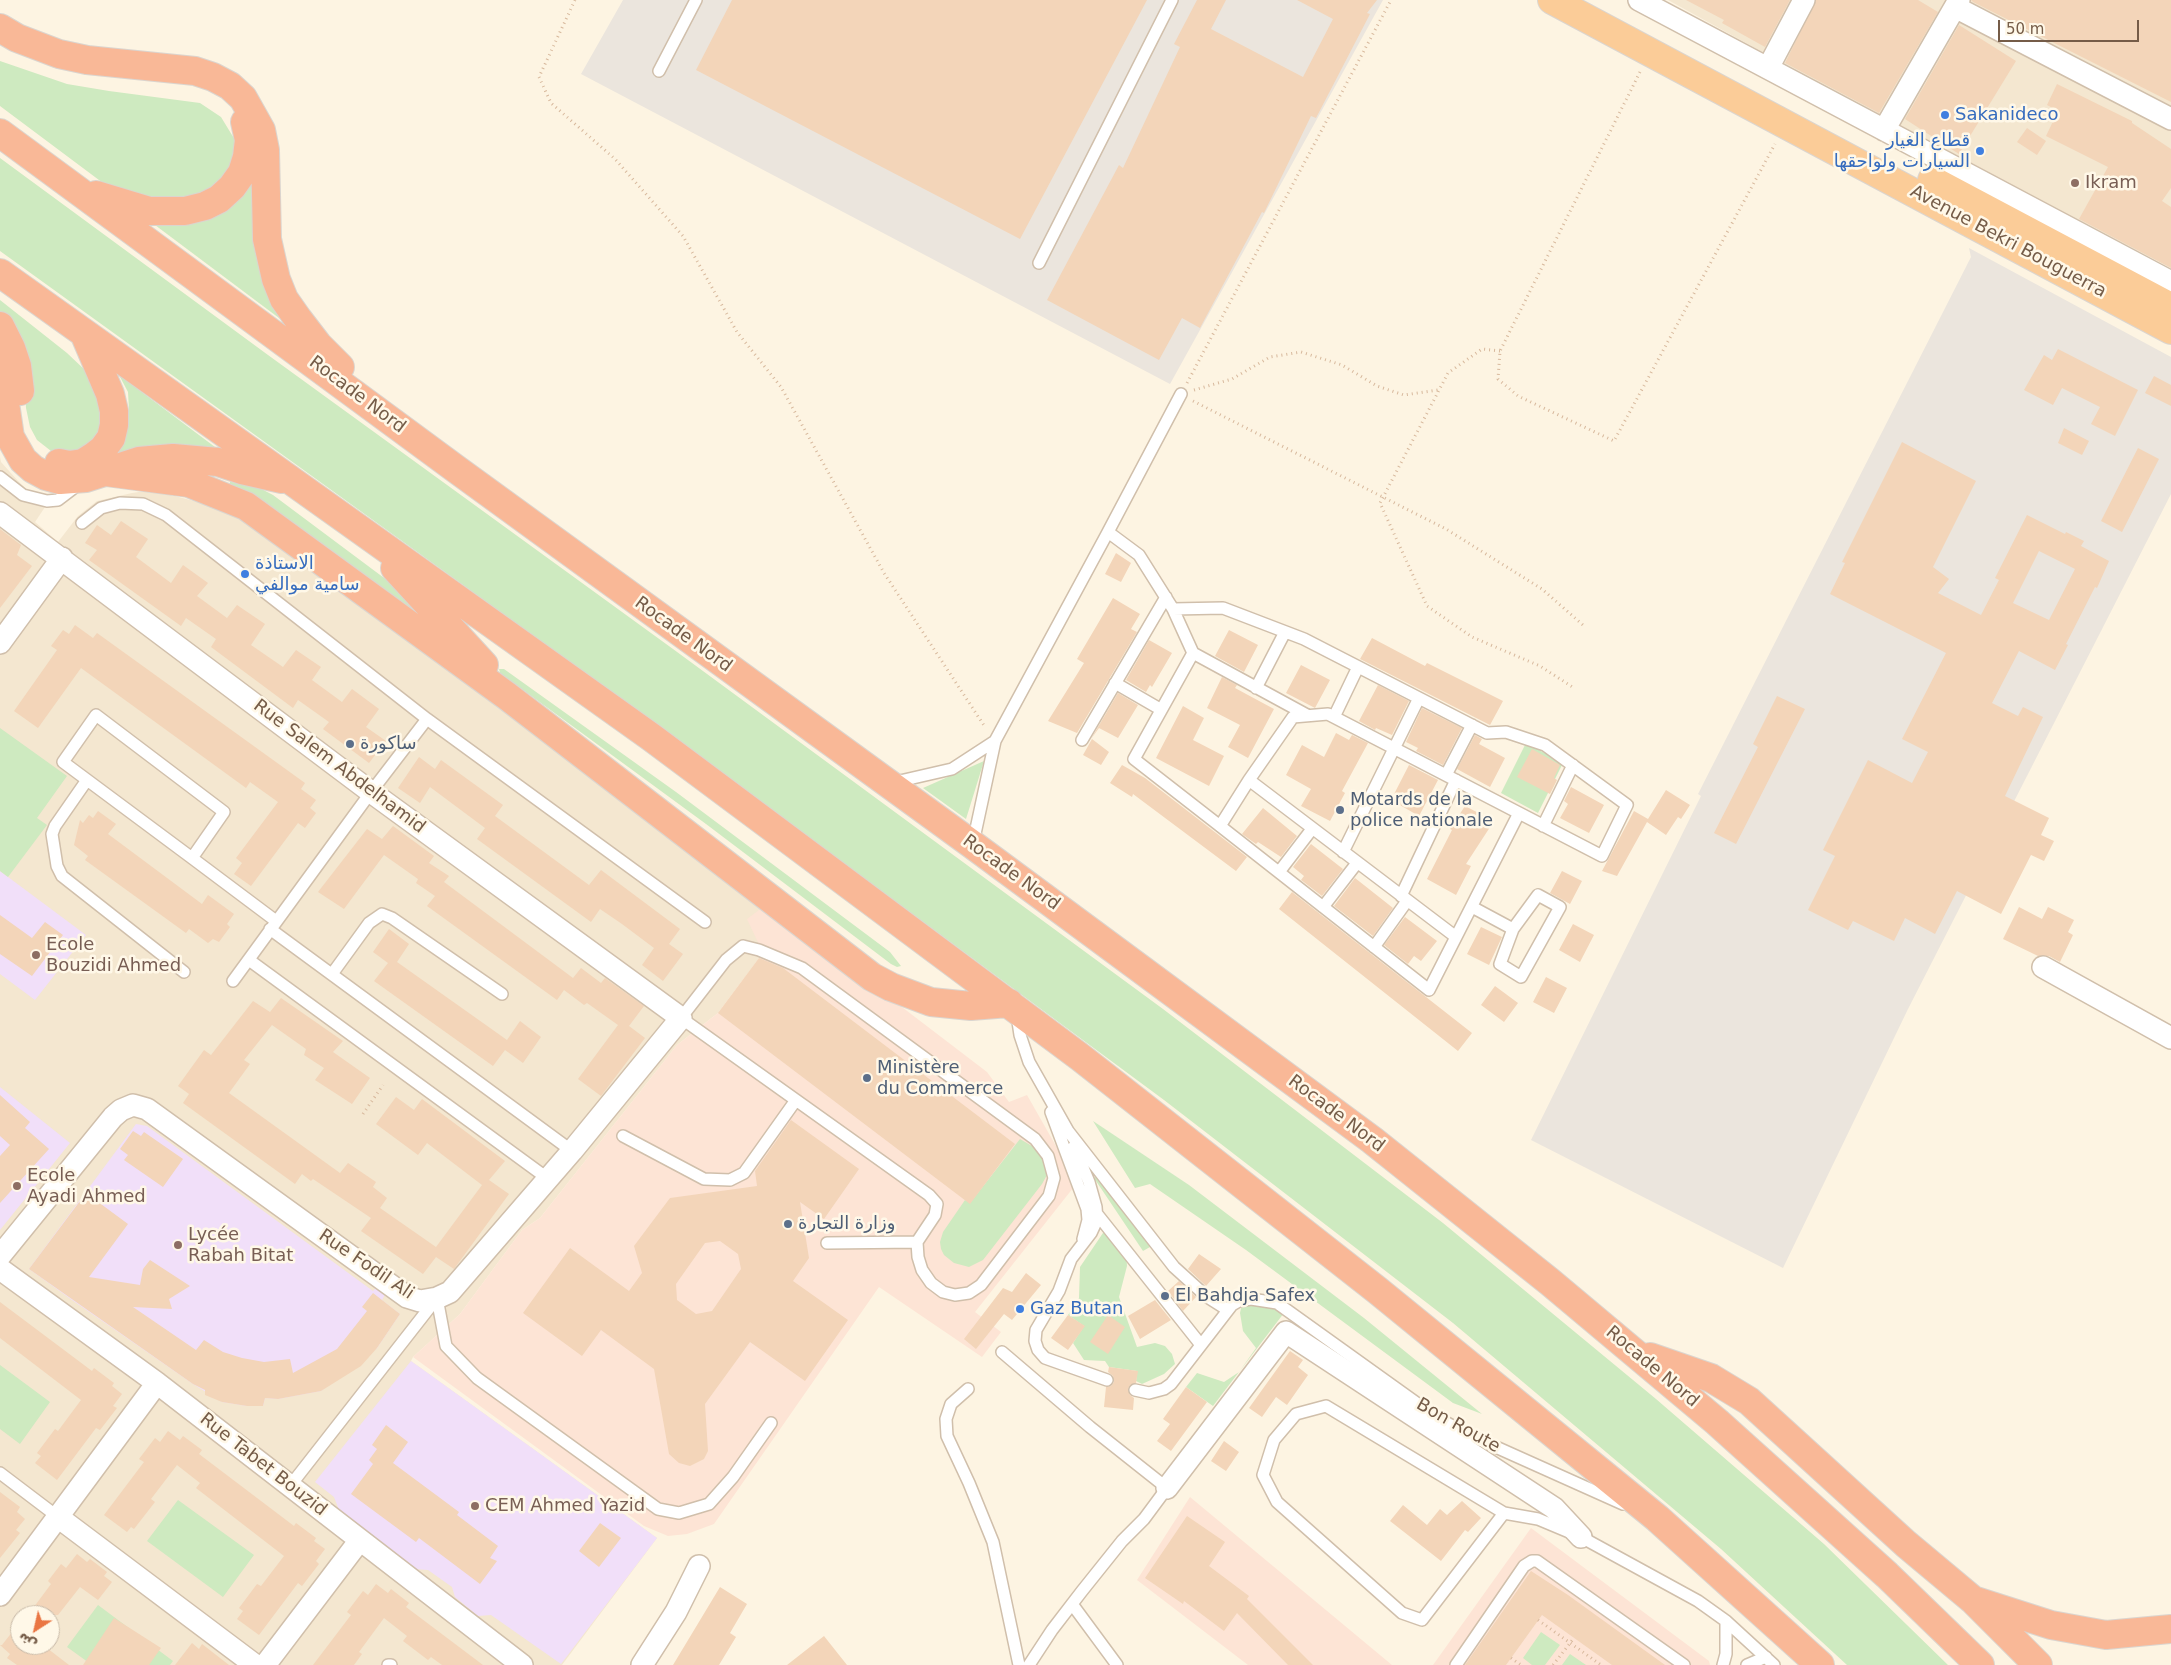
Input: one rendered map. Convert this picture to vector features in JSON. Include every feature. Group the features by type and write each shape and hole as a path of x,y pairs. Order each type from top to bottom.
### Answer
{"highway":[{"name":"Avenue Bekri Bouguerra","path":"1552,0 2171,330"},
{"name":"Avenue Bekri Bouguerra","path":"1592,0 2171,307"},
{"path":"0,28 16,38 58,54 87,60 195,72 213,77 230,86 253,113 261,130 267,172 267,239 276,279 284,298 298,319 325,352 456,469"},
{"path":"0,42 40,60 81,70 165,79 215,91 231,101 247,125 249,140 247,157 242,173 232,187 219,199 205,206 185,211 149,211 80,191"},
{"name":"Rocade Nord","path":"0,133 456,469 973,845 1372,1140 1550,1282 1717,1422 1887,1575 1980,1665"},
{"path":"0,273 659,742 1013,1006 1376,1290 1657,1518 1820,1665"},
{"path":"0,326 11,348 16,366 25,435 43,456 69,465 82,463 103,448 111,438 114,425 114,411 110,394 84,333"},
{"path":"0,369 10,437 32,469 60,480 96,476 189,484 246,506 507,696 872,977 891,987 932,1002 972,1006 1013,1006"},
{"path":"96,476 139,462 173,458 218,462 242,470 293,481"},
{"path":"355,524 478,658 507,696"},
{"path":"1634,1352 1711,1378 1749,1401 1906,1544 1973,1600 2038,1665"},
{"path":"1973,1600 2051,1624 2106,1635 2171,1629"}],"street":[{"path":"1639,0 2171,282"},
{"path":"1768,68 1804,0"},
{"path":"1884,130 1957,4 2171,119"},
{"name":"Rue Salem Abdelhamid","path":"0,513 372,792 681,1018"},
{"path":"0,643 62,558"},
{"path":"2042,967 2171,1038"},
{"name":"Rue Fodil Ali","path":"0,1256 112,1118 121,1110 133,1105 147,1110 407,1297 420,1301 437,1298 450,1292 572,1151 681,1018"},
{"name":"Rue Tabet Bouzid","path":"0,1269 157,1383 522,1665"},
{"path":"1167,1488 1286,1332 1554,1508 1581,1537"},
{"path":"0,1595 157,1383"},
{"path":"58,1517 255,1665"},
{"path":"265,1665 360,1540"},
{"path":"642,1665 676,1612 699,1566"}],"lane":[{"path":"659,71 696,0"},
{"path":"1039,263 1172,0"},
{"path":"973,845 995,741 1181,394"},
{"path":"0,477 23,495 47,501 58,500 96,476"},
{"path":"82,523 101,508 120,503 143,504 166,515 428,719 705,922"},
{"path":"1108,532 1139,556 1173,609 1193,653 1307,716"},
{"path":"1082,740 1166,597"},
{"path":"1173,609 1223,608 1304,640 1487,733 1506,732 1545,745 1627,805 1602,856 1328,714 1293,717 1249,780 1220,826"},
{"path":"1256,688 1285,632"},
{"path":"1193,653 1134,759 1429,990 1520,813"},
{"path":"1334,717 1358,667"},
{"path":"1115,683 1160,710"},
{"path":"1343,852 1420,698"},
{"path":"192,858 224,812 96,716 63,762 192,858 332,974 572,1151"},
{"path":"233,981 428,719"},
{"path":"1374,947 1404,899 1472,725"},
{"path":"887,783 952,769 995,741"},
{"path":"1544,826 1573,765"},
{"path":"87,780 55,826 52,834 57,866 62,876 184,972"},
{"path":"1249,780 1456,937"},
{"path":"1279,872 1312,829"},
{"path":"1323,907 1358,863"},
{"path":"1538,895 1560,907 1521,977 1500,964 1513,929 1538,895"},
{"path":"1472,906 1513,929"},
{"path":"332,974 369,923 382,914 392,918 502,994"},
{"path":"743,946 759,950 802,968 1035,1139 1048,1156 1054,1178 1049,1196 981,1285 968,1293 956,1296 943,1292 930,1283 922,1270 918,1257 917,1242 935,1215 937,1204 929,1195 796,1100 681,1018 726,960 743,946"},
{"path":"249,960 547,1178"},
{"path":"1013,1006 1024,1049 1068,1131 1089,1182 1097,1214 1095,1227 1071,1259 1059,1291 1036,1330 1035,1340 1038,1350 1045,1358 1107,1380"},
{"path":"1038,1078 1087,1209 1086,1230 1078,1249"},
{"path":"623,1136 704,1179 730,1180 744,1174 796,1100"},
{"path":"1068,1131 1174,1267 1206,1296 1228,1310 1172,1384 1164,1389 1149,1393 1135,1390"},
{"path":"1097,1214 1201,1345"},
{"path":"827,1243 917,1242"},
{"path":"437,1298 446,1346 477,1378 658,1509 679,1513 709,1504 733,1477 771,1423"},
{"path":"290,1486 437,1298"},
{"name":"Bon Route","path":"1228,1310 1232,1305 1245,1299 1277,1302 1409,1398 1461,1431 1657,1518"},
{"path":"1002,1352 1090,1427 1167,1488 1144,1519 1122,1541 1072,1604 1029,1665"},
{"path":"968,1389 951,1404 946,1419 947,1436 993,1542 1019,1665"},
{"path":"1504,1513 1422,1620 1402,1613 1277,1502 1263,1475 1274,1440 1296,1414 1326,1406 1504,1513 1538,1519 1581,1537 1698,1601 1726,1621 1770,1661"},
{"path":"0,1473 58,1517"},
{"path":"1456,1665 1524,1566 1532,1561 1536,1561 1684,1665"},
{"path":"1072,1604 1117,1665"},
{"path":"1723,1665 1726,1654 1726,1621"},
{"path":"1747,1665 1770,1661"}],"path":[{"path":"575,0 539,77 551,103 615,159 683,236 737,332 781,387 884,573 995,741"},
{"path":"1181,394 1391,0"},
{"path":"1650,52 1500,351 1498,379 1518,396 1614,442 1786,124"},
{"path":"1500,351 1482,349 1448,373 1380,503 1427,606 1472,637 1540,666 1574,688"},
{"path":"1181,394 1232,379 1270,357 1301,352 1342,365 1377,386 1404,395 1439,390"},
{"path":"1181,394 1446,529 1542,589 1583,625"},
{"path":"363,1114 383,1085"},
{"path":"1538,1620 1601,1665"},
{"path":"1553,1665 1574,1638"},
{"path":"1511,1658 1521,1665"}],"shaded area":[{"path":"623,0 1383,0 1170,384 581,74"},
{"path":"1668,0 2171,0 2171,268 1944,152"},
{"path":"1969,248 2171,357 2171,494 1908,1009 1783,1268 1531,1140 1701,796 1698,794 1971,257"},
{"path":"0,457 1,462 18,481 45,507 35,522 58,542 78,516 97,501 132,493 152,490 240,513 767,904 763,953 718,1013 677,1045 540,1218 522,1230 460,1314 413,1357 411,1361 657,1538 562,1665 0,1665"},
{"name":"Ecole Bouzidi Ahmed","path":"0,871 86,935 35,1000 0,974"},
{"name":"وزارة التجارة","path":"767,904 987,1072 1009,1102 1027,1095 1077,1183 975,1312 1001,1332 982,1357 879,1287 714,1524 687,1534 668,1536 644,1526 413,1357 460,1314 522,1230 540,1218 677,1045 718,1013 763,953 747,919"},
{"name":"Ecole Ayadi Ahmed","path":"0,1087 70,1143 0,1230"},
{"name":"Lycée Rabah Bitat","path":"136,1124 147,1126 373,1291 377,1287 386,1293 382,1300 400,1314 377,1348 321,1391 278,1399 265,1398 263,1406 247,1406 222,1402 193,1384 29,1269"},
{"name":"CEM Ahmed Yazid","path":"411,1361 657,1538 561,1664 491,1615 478,1616 455,1597 452,1587 428,1570 414,1569 341,1515 334,1497 315,1482"},
{"path":"1190,1497 1392,1665 1248,1665 1137,1580"},
{"path":"1531,1528 1709,1661 1710,1665 1433,1665"}],"green space":[{"path":"0,61 67,84 200,103 221,117 235,140 235,165 222,183 201,197 151,201 111,189 0,106"},
{"path":"0,158 1163,1009 1443,1223 1656,1399 1824,1544 1948,1665 1847,1665 1721,1549 1453,1323 1164,1100 653,722 0,251"},
{"path":"256,170 256,243 261,274 291,327 151,222"},
{"path":"0,300 67,353 86,371 96,386 105,421 95,444 69,455 51,451 37,440 30,427 26,408 23,364 0,315"},
{"path":"119,375 227,456 105,460 127,423 129,410 128,392"},
{"path":"236,479 248,482 273,495 431,613 428,629 229,489 230,482"},
{"path":"499,669 504,669 676,792 890,952 901,966 897,967 891,964 706,824 500,673"},
{"path":"0,728 67,776 37,818 47,825 8,877 0,871"},
{"path":"1526,743 1563,763 1538,813 1501,793"},
{"path":"984,761 966,819 923,788"},
{"path":"1093,1121 1189,1185 1364,1318 1482,1414 1453,1403 1246,1250 1150,1184 1135,1188"},
{"path":"1020,1139 1037,1149 1047,1168 1047,1175 983,1260 969,1267 954,1263 944,1255 941,1249 940,1242 943,1232 965,1200 970,1203"},
{"path":"1100,1174 1150,1247 1143,1251 1094,1178"},
{"path":"1105,1230 1126,1251 1127,1266 1119,1297 1137,1347 1155,1343 1165,1346 1172,1354 1175,1364 1164,1374 1142,1384 1136,1381 1137,1371 1109,1367 1105,1361 1084,1360 1073,1343 1084,1326 1068,1315 1079,1298 1080,1267"},
{"path":"1260,1299 1287,1309 1240,1371 1256,1348 1243,1331 1240,1313 1242,1304"},
{"path":"0,1365 50,1402 20,1444 0,1429"},
{"path":"1239,1372 1213,1406 1186,1387 1197,1373 1224,1382"},
{"path":"178,1500 254,1555 223,1597 147,1541"},
{"path":"98,1605 173,1661 170,1665 92,1665 67,1647"},
{"path":"1541,1632 1560,1645 1545,1665 1532,1665 1523,1658"},
{"path":"1570,1654 1586,1665 1562,1665"}],"building":[{"path":"732,0 1147,0 1020,239 696,70"},
{"path":"1197,0 1226,0 1211,29 1303,77 1333,19 1297,0 1377,0 1367,13 1370,14 1316,118 1311,116 1264,213 1262,212 1200,328 1182,318 1159,360 1047,300 1119,165 1123,168 1180,47 1174,44"},
{"path":"1686,0 1790,0 1765,47 1722,23 1724,20"},
{"path":"1816,0 1918,0 1938,12 1879,113 1785,63"},
{"path":"1971,0 2171,0 2171,102 1973,2"},
{"path":"1959,25 2016,61 1959,154 1905,119"},
{"path":"2057,84 2132,121 2132,123 2171,149 2171,188 2162,201 2171,207 2171,268 2079,219 2108,167 2046,136 2058,111 2047,105"},
{"path":"2027,128 2046,141 2037,155 2017,142"},
{"path":"2058,349 2138,390 2115,436 2091,424 2100,407 2062,388 2053,405 2024,390 2044,355 2052,360"},
{"path":"2154,376 2171,385 2171,406 2145,393"},
{"path":"2064,428 2089,441 2082,455 2058,443"},
{"path":"1902,442 1976,481 1933,567 1949,579 1938,593 1981,615 1999,580 1995,578 2027,515 2065,534 2066,532 2084,541 2081,546 2109,561 2097,588 2095,587 2066,644 2068,645 2055,670 2019,651 1992,703 2018,716 2023,707 2043,717 2005,796 2049,818 2041,835 2054,841 2044,861 2031,855 2001,914 1957,891 1935,934 1905,918 1894,941 1853,921 1848,930 1808,910 1835,856 1823,850 1868,760 1912,783 1928,752 1902,739 1946,653 1830,594 1845,563 1842,562","holes":["2039,551 2075,569 2049,620 2013,603"]},
{"path":"2138,448 2159,459 2122,532 2101,521"},
{"path":"121,521 148,539 136,557 171,583 183,565 208,583 197,596 227,618 237,605 265,624 251,645 283,667 296,650 321,667 312,680 342,702 352,689 379,709 366,727 386,741 369,763 323,729 329,722 298,700 293,708 211,647 216,639 186,618 181,626 89,560 97,550 85,543 97,525 111,535"},
{"path":"0,529 21,545 17,555 32,566 0,608"},
{"path":"1116,553 1131,563 1121,582 1105,574"},
{"path":"1113,598 1140,614 1131,629 1137,632 1077,733 1048,721 1084,663 1077,659"},
{"path":"75,625 93,638 97,633 305,783 301,789 316,800 310,808 316,813 305,828 298,823 251,886 234,874 242,863 236,858 278,802 250,782 246,788 81,668 38,728 14,711 57,650 51,646 63,630 69,634"},
{"path":"1229,630 1258,645 1244,672 1215,656"},
{"path":"1372,638 1425,666 1427,663 1503,701 1490,725 1360,659"},
{"path":"1149,640 1172,653 1152,687 1150,685 1146,692 1126,680"},
{"path":"1301,665 1330,680 1315,708 1286,693"},
{"path":"1222,677 1237,685 1235,688 1274,709 1248,758 1228,747 1240,725 1207,708"},
{"path":"1378,685 1409,701 1392,735 1376,728 1375,730 1359,721"},
{"path":"1118,693 1138,705 1118,738 1099,728 1091,739"},
{"path":"1777,696 1805,709 1736,844 1714,833 1758,747 1753,744"},
{"path":"1183,706 1204,718 1193,740 1224,756 1209,786 1156,758"},
{"path":"1422,708 1462,728 1443,765 1416,751 1418,748 1406,742"},
{"path":"1336,733 1349,740 1352,735 1368,743 1342,791 1345,793 1330,821 1301,806 1311,789 1286,775 1302,745 1324,757"},
{"path":"1475,735 1482,739 1479,744 1505,758 1490,787 1457,769"},
{"path":"1092,739 1109,752 1101,765 1083,755"},
{"path":"1532,749 1560,765 1554,778 1557,780 1550,794 1517,777"},
{"path":"419,757 435,769 441,760 503,805 495,816 589,885 601,870 680,929 669,944 683,954 663,981 642,965 654,948 622,924 600,909 591,922 477,839 485,828 430,787 420,803 398,788"},
{"path":"1122,765 1145,778 1247,857 1236,871 1133,794 1132,797 1110,783"},
{"path":"1409,765 1438,780 1419,816 1391,800"},
{"path":"1571,787 1604,805 1589,833 1560,818 1568,804 1564,801"},
{"path":"1666,790 1690,805 1681,819 1678,817 1666,835 1647,822 1617,876 1602,871 1634,811 1648,819"},
{"path":"1465,806 1494,821 1466,864 1471,866 1456,895 1427,879 1452,830 1450,829"},
{"path":"1263,808 1297,836 1281,857 1258,842 1256,844 1242,834"},
{"path":"98,811 116,824 108,834 202,904 208,895 234,914 227,924 230,927 219,942 213,939 208,943 189,929 186,933 85,860 88,856 74,845 80,820 83,823 89,815 93,818"},
{"path":"393,826 434,856 429,863 449,876 444,882 573,978 581,968 601,983 605,978 644,1006 629,1026 645,1038 601,1096 578,1079 618,1025 587,1003 584,1005 564,990 557,1000 427,906 435,896 416,883 418,879 384,855 344,909 318,892 367,829 382,839"},
{"path":"1311,844 1343,869 1322,896 1301,880 1304,876 1293,867"},
{"path":"1562,871 1582,881 1570,904 1550,893"},
{"path":"1355,878 1393,908 1373,936 1334,906"},
{"path":"1292,892 1472,1033 1458,1051 1279,909"},
{"path":"2019,907 2042,919 2048,907 2074,920 2068,932 2073,935 2060,962 2049,956 2038,956 2003,939"},
{"path":"0,915 32,938 45,922 63,935 32,976 0,954"},
{"path":"1405,917 1437,941 1421,961 1414,956 1408,964 1384,945"},
{"path":"1573,924 1594,935 1580,962 1559,950"},
{"path":"1481,927 1502,937 1489,965 1467,954"},
{"path":"389,929 409,944 397,962 507,1040 520,1021 541,1037 523,1063 505,1050 493,1066 374,981 388,963 373,952"},
{"name":"Ministère du Commerce","path":"759,958 783,968 1015,1144 970,1204 718,1013"},
{"path":"1546,977 1567,988 1554,1013 1533,1002"},
{"path":"1495,986 1518,1003 1504,1022 1481,1005"},
{"path":"281,998 343,1041 333,1052 370,1078 352,1104 315,1080 324,1068 304,1055 306,1049 272,1025 244,1060 250,1064 229,1093 340,1173 348,1163 376,1182 373,1187 387,1198 380,1208 436,1247 482,1185 427,1143 418,1155 376,1124 396,1097 414,1110 422,1099 505,1161 489,1180 509,1194 454,1269 436,1257 423,1274 361,1231 371,1218 313,1179 311,1181 302,1174 295,1184 183,1103 189,1094 178,1086 204,1050 211,1055 253,1001 270,1012"},
{"path":"0,1095 30,1122 25,1128 49,1149 0,1203 0,1156 10,1145 0,1136"},
{"path":"791,1120 859,1169 824,1219 800,1202 809,1258 793,1281 848,1320 805,1381 750,1342 705,1404 708,1451 704,1459 690,1466 679,1463 669,1454 654,1369 601,1330 582,1356 523,1313 570,1248 629,1291 642,1273 634,1246 670,1198 757,1186 755,1171","holes":["720,1241 738,1254 741,1269 712,1311 696,1314 677,1300 676,1284 705,1243"]},
{"path":"133,1131 141,1136 144,1132 183,1159 163,1187 124,1160 128,1155 120,1149"},
{"path":"86,1193 128,1224 89,1277 140,1285 143,1269 150,1260 190,1286 169,1299 172,1309 133,1307 196,1350 204,1340 223,1352 242,1358 264,1362 290,1359 293,1373 337,1349 367,1311 362,1307 373,1293 400,1314 377,1348 361,1366 321,1391 278,1399 265,1398 263,1406 247,1406 222,1402 205,1395 205,1390 193,1384 29,1269"},
{"path":"1199,1254 1221,1269 1206,1286 1188,1269"},
{"path":"1026,1273 1041,1285 1012,1320 1004,1314 976,1349 964,1339 1003,1288 1012,1292"},
{"path":"1179,1281 1196,1297 1183,1311 1168,1291"},
{"path":"1155,1300 1171,1320 1140,1339 1128,1316"},
{"path":"0,1302 92,1371 94,1368 114,1383 112,1386 122,1394 113,1406 117,1408 100,1430 96,1428 57,1480 35,1463 41,1456 37,1453 55,1429 58,1431 81,1400 0,1338"},
{"path":"1068,1315 1085,1326 1068,1350 1051,1338"},
{"path":"1108,1315 1125,1327 1108,1354 1090,1342"},
{"path":"1290,1351 1303,1360 1298,1367 1308,1375 1287,1405 1276,1397 1262,1417 1249,1408"},
{"path":"1109,1367 1138,1371 1136,1383 1130,1385 1128,1389 1130,1395 1134,1398 1133,1410 1104,1407 1106,1387 1111,1386 1114,1382 1113,1376 1108,1372"},
{"path":"1186,1387 1207,1402 1171,1451 1157,1441 1170,1424 1163,1419"},
{"path":"386,1425 408,1442 393,1463 459,1512 457,1515 498,1546 490,1558 497,1561 480,1584 419,1538 416,1542 351,1494 373,1464 369,1460 377,1449 372,1445"},
{"path":"168,1431 180,1440 183,1436 202,1450 199,1454 294,1526 296,1523 316,1538 314,1541 325,1549 316,1561 319,1564 302,1586 298,1583 259,1635 237,1619 243,1611 239,1608 257,1584 261,1586 284,1556 196,1488 200,1483 177,1465 151,1499 155,1502 134,1529 131,1527 127,1532 104,1515 144,1462 139,1459 155,1438 160,1442"},
{"path":"1224,1441 1239,1452 1226,1471 1211,1461"},
{"path":"0,1492 20,1507 17,1512 25,1519 16,1530 20,1533 0,1558"},
{"path":"1462,1501 1481,1518 1468,1532 1465,1530 1441,1561 1390,1521 1403,1505 1427,1525 1440,1509 1447,1515"},
{"path":"1187,1516 1225,1542 1209,1566 1249,1596 1247,1599 1313,1665 1288,1665 1237,1613 1224,1631 1184,1601 1183,1604 1145,1578"},
{"path":"600,1523 621,1538 599,1567 579,1551"},
{"path":"77,1554 87,1562 90,1559 107,1572 104,1576 112,1582 98,1600 80,1587 60,1612 60,1605 35,1605 51,1584 48,1581 61,1564 66,1568"},
{"path":"1531,1571 1568,1595 1665,1665 1612,1665 1542,1615 1506,1665 1465,1665"},
{"path":"376,1584 388,1593 391,1589 409,1603 406,1607 483,1665 442,1665 431,1657 428,1660 403,1641 407,1636 384,1618 359,1652 362,1654 354,1665 313,1665 351,1615 347,1612 363,1591 368,1595"},
{"path":"720,1587 747,1604 730,1633 736,1637 719,1665 673,1665"},
{"path":"114,1618 161,1648 149,1665 83,1665"},
{"path":"10,1635 10,1654 0,1645"},
{"path":"824,1636 847,1665 787,1665"},
{"path":"192,1643 199,1649 202,1644 229,1665 175,1665"},
{"path":"10,1654 56,1655 69,1665 17,1665 7,1658"}],"place":[{"name":"Sakanideco","path":"1945,115"},
{"name":"قطاع الغيار السيارات ولواحقها","path":"1980,151"},
{"name":"Ikram","path":"2075,183"},
{"name":"الاستاذة سامية موالفي","path":"245,574"},
{"name":"ساكورة","path":"350,744"},
{"name":"Motards de la police nationale","path":"1340,810"},
{"name":"Ecole Bouzidi Ahmed","path":"36,955"},
{"name":"Ministère du Commerce","path":"867,1078"},
{"name":"Ecole Ayadi Ahmed","path":"17,1186"},
{"name":"وزارة التجارة","path":"788,1224"},
{"name":"Lycée Rabah Bitat","path":"178,1245"},
{"name":"El Bahdja Safex","path":"1165,1296"},
{"name":"Gaz Butan","path":"1020,1309"},
{"name":"CEM Ahmed Yazid","path":"475,1506"}]}
